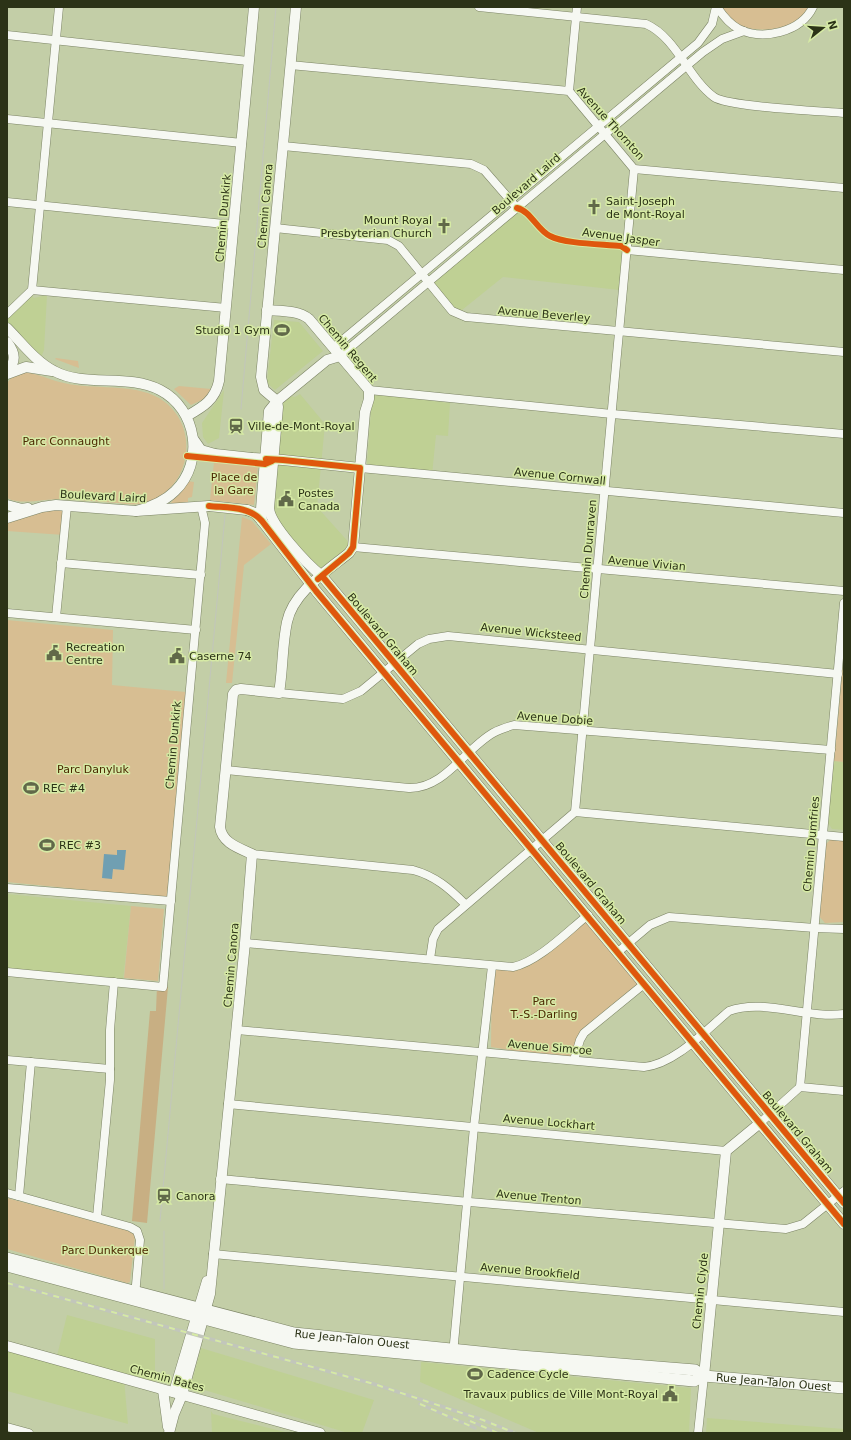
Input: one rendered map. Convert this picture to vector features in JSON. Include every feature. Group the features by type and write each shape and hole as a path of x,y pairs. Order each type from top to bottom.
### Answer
{"main road":[{"name":"Rue Jean-Talon Ouest","path":"7,1258 135,1296"},
{"name":"Rue Jean-Talon Ouest","path":"7,1266 201,1313 294,1343 694,1370 704,1376 844,1388"}],"street":[{"path":"7,314 32,290 59,7"},
{"name":"Chemin Dunkirk","path":"187,416 206,405 216,392 219,381 254,7"},
{"name":"Chemin Canora","path":"277,401 268,395 262,384 267,310 296,7"},
{"path":"479,7 646,24 660,33 710,94 724,102 844,113"},
{"path":"569,91 577,7"},
{"name":"Boulevard Laird","path":"717,7 730,23 744,31 765,33 785,30 801,22 813,7"},
{"name":"Boulevard Laird","path":"327,360 333,348 680,58 706,33 712,24 717,7"},
{"name":"Boulevard Laird","path":"277,401 327,360 340,356 716,43 744,31"},
{"path":"7,35 248,61"},
{"name":"Avenue Thornton","path":"290,66 569,91 634,169 844,188"},
{"path":"7,119 242,143"},
{"path":"282,146 471,164 484,170 517,208"},
{"name":"Chemin Dunraven","path":"575,812 634,169"},
{"path":"7,202 234,225"},
{"name":"Avenue Beverley","path":"275,228 388,240 399,246 452,311 461,316 844,352"},
{"name":"Avenue Jasper","path":"627,250 844,270"},
{"path":"32,290 226,308"},
{"name":"Chemin Regent","path":"267,310 304,315 369,390 353,547"},
{"path":"7,328 54,371"},
{"path":"7,342 15,356 13,364 7,374"},
{"path":"7,374 26,367 54,371 82,378 141,383 151,386 170,397 187,416 194,440 191,463 183,481 176,490 158,504 136,511"},
{"path":"369,390 612,414 844,434"},
{"path":"262,521 265,508 270,460 269,412 277,401"},
{"name":"Avenue Cornwall","path":"194,440 201,450 215,454 844,514"},
{"path":"7,505 22,509 42,507"},
{"path":"56,617 67,506"},
{"name":"Boulevard Laird","path":"7,518 42,507 67,506 136,511 205,506 247,510 265,508"},
{"name":"Chemin Dunkirk","path":"114,982 163,987 201,575 205,506"},
{"name":"Boulevard Graham","path":"265,508 273,521 314,570 322,576 628,944 842,1196"},
{"path":"247,510 255,513 262,521"},
{"name":"Boulevard Graham","path":"262,521 312,585 844,1224"},
{"path":"280,693 287,621 294,603 312,585 349,553 353,547"},
{"name":"Avenue Vivian","path":"353,547 844,591"},
{"path":"61,563 201,575"},
{"name":"Chemin Dumfries","path":"800,1087 844,603"},
{"path":"7,613 196,630"},
{"name":"Avenue Wicksteed","path":"226,770 233,694 236,690 241,689 343,699 359,692 418,644 437,637 448,636 838,674"},
{"name":"Avenue Dobie","path":"226,770 414,788 427,786 434,782 492,733 514,725 831,750"},
{"path":"226,770 221,832 227,841 252,854 413,870 424,873 447,885 465,904"},
{"path":"430,959 433,939 438,928 541,839 575,812 844,837"},
{"name":"Chemin Canora","path":"169,1433 178,1393 201,1313 212,1265 237,1030 252,854"},
{"path":"7,888 171,901"},
{"path":"245,943 513,967 529,961 588,915"},
{"path":"618,952 650,925 669,917 844,929"},
{"path":"453,1354 481,1052 492,966"},
{"path":"7,972 114,982 110,1030 110,1069 97,1217"},
{"path":"574,1060 580,1040 584,1033 644,984"},
{"name":"Avenue Simcoe","path":"237,1030 652,1066 665,1062 729,1011 737,1008 748,1006 807,1013 844,1014"},
{"path":"7,1060 110,1069"},
{"path":"19,1196 31,1062"},
{"path":"726,1151 800,1087 844,1090"},
{"name":"Avenue Lockhart","path":"228,1104 726,1151"},
{"name":"Chemin Clyde","path":"698,1433 726,1151"},
{"name":"Avenue Trenton","path":"220,1179 786,1229 803,1224 828,1204 842,1196"},
{"path":"7,1193 97,1217 130,1227 137,1231 140,1240 135,1296"},
{"name":"Avenue Brookfield","path":"213,1254 844,1312"},
{"name":"Chemin Bates","path":"7,1346 320,1433"},
{"path":"163,1390 169,1433"},
{"path":"7,1427 29,1433"}],"shaded area":[{"path":"517,208 523,210 544,233 555,239 621,246 623,250 619,290 503,277 457,314 428,282"},
{"path":"29,292 34,298 47,295 44,350 40,360 7,328 7,314"},
{"path":"274,320 299,322 323,351 275,390 268,384 267,381"},
{"path":"224,390 219,438 208,444 203,437 202,423"},
{"path":"300,394 325,424 317,507 353,547 322,576 274,520 271,508 281,405 290,396 295,397"},
{"path":"383,395 450,403 448,436 436,435 432,475 367,464 372,396"},
{"path":"834,761 844,762 844,830 832,829 828,823"},
{"path":"7,894 131,906 123,981 7,969"},
{"path":"157,986 168,987 147,1223 132,1221 150,1011 156,1011"},
{"path":"67,1315 155,1339 155,1385 124,1379 128,1424 7,1391 7,1342 57,1356"},
{"path":"201,1348 374,1400 362,1433 348,1433 191,1386"},
{"path":"421,1362 691,1388 689,1433 539,1433 420,1382"},
{"path":"211,1411 213,1414 289,1433 212,1433"},
{"path":"707,1418 844,1429 844,1433 706,1433"}],"green space":[{"path":"718,7 809,7 797,20 782,27 764,30 747,28 744,31 743,27"},
{"path":"55,359 78,361 79,368"},
{"name":"Parc Connaught","path":"23,372 75,385 137,390 149,393 159,398 173,410 182,425 186,441 185,458 180,474 170,488 157,498 139,504 64,499 27,502 7,498 7,383 11,378"},
{"path":"179,386 211,389 206,398 191,405 174,389"},
{"name":"Place de la Gare","path":"214,462 258,466 254,505 210,500"},
{"path":"187,481 194,482 192,497 188,498 188,503 170,504"},
{"path":"67,506 64,535 7,531 7,518"},
{"path":"242,517 252,521 271,544 244,565 232,683 226,683"},
{"name":"Parc Danyluk","path":"7,620 113,630 112,685 186,692 168,898 7,882"},
{"path":"844,652 844,762 834,761"},
{"path":"831,839 844,840 844,922 825,923 819,916 826,844"},
{"path":"131,906 164,909 158,981 124,978"},
{"name":"Parc T.-S.-Darling","path":"588,915 644,984 584,1033 574,1060 491,1047 492,966 521,965"},
{"name":"Parc Dunkerque","path":"7,1198 133,1232 135,1236 130,1282 127,1283 7,1249"}],"water":[{"path":"117,850 126,850 124,870 113,869 112,879 102,878 104,854 117,855"}],"tram line":[{"path":"241,409 276,7"},
{"path":"160,1221 225,515"},
{"path":"164,1231 164,1289"}],"railway":[{"path":"7,1283 374,1384 483,1420 515,1433"},
{"path":"420,1404 475,1428"},
{"path":"470,1421 498,1433"}],"cycle path":[{"path":"517,208 526,213 541,230 557,239 621,246 627,250"},
{"path":"187,456 265,464 272,461"},
{"path":"266,459 360,468 353,547 349,553 318,579"},
{"path":"209,506 245,510 257,516 262,521 316,591 844,1224"},
{"path":"322,576 844,1203"}],"place":[{"name":"Saint-Joseph de Mont-Royal","path":"594,207"},
{"name":"Mount Royal Presbyterian Church","path":"444,226"},
{"name":"Studio 1 Gym","path":"282,330"},
{"name":"Ville-de-Mont-Royal","path":"236,426"},
{"name":"Postes Canada","path":"286,499"},
{"name":"Recreation Centre","path":"54,653"},
{"name":"Caserne 74","path":"177,656"},
{"name":"REC #4","path":"31,788"},
{"name":"REC #3","path":"47,845"},
{"name":"Canora","path":"164,1196"},
{"name":"Cadence Cycle","path":"475,1374"},
{"name":"Travaux publics de Ville Mont-Royal","path":"670,1394"}]}
